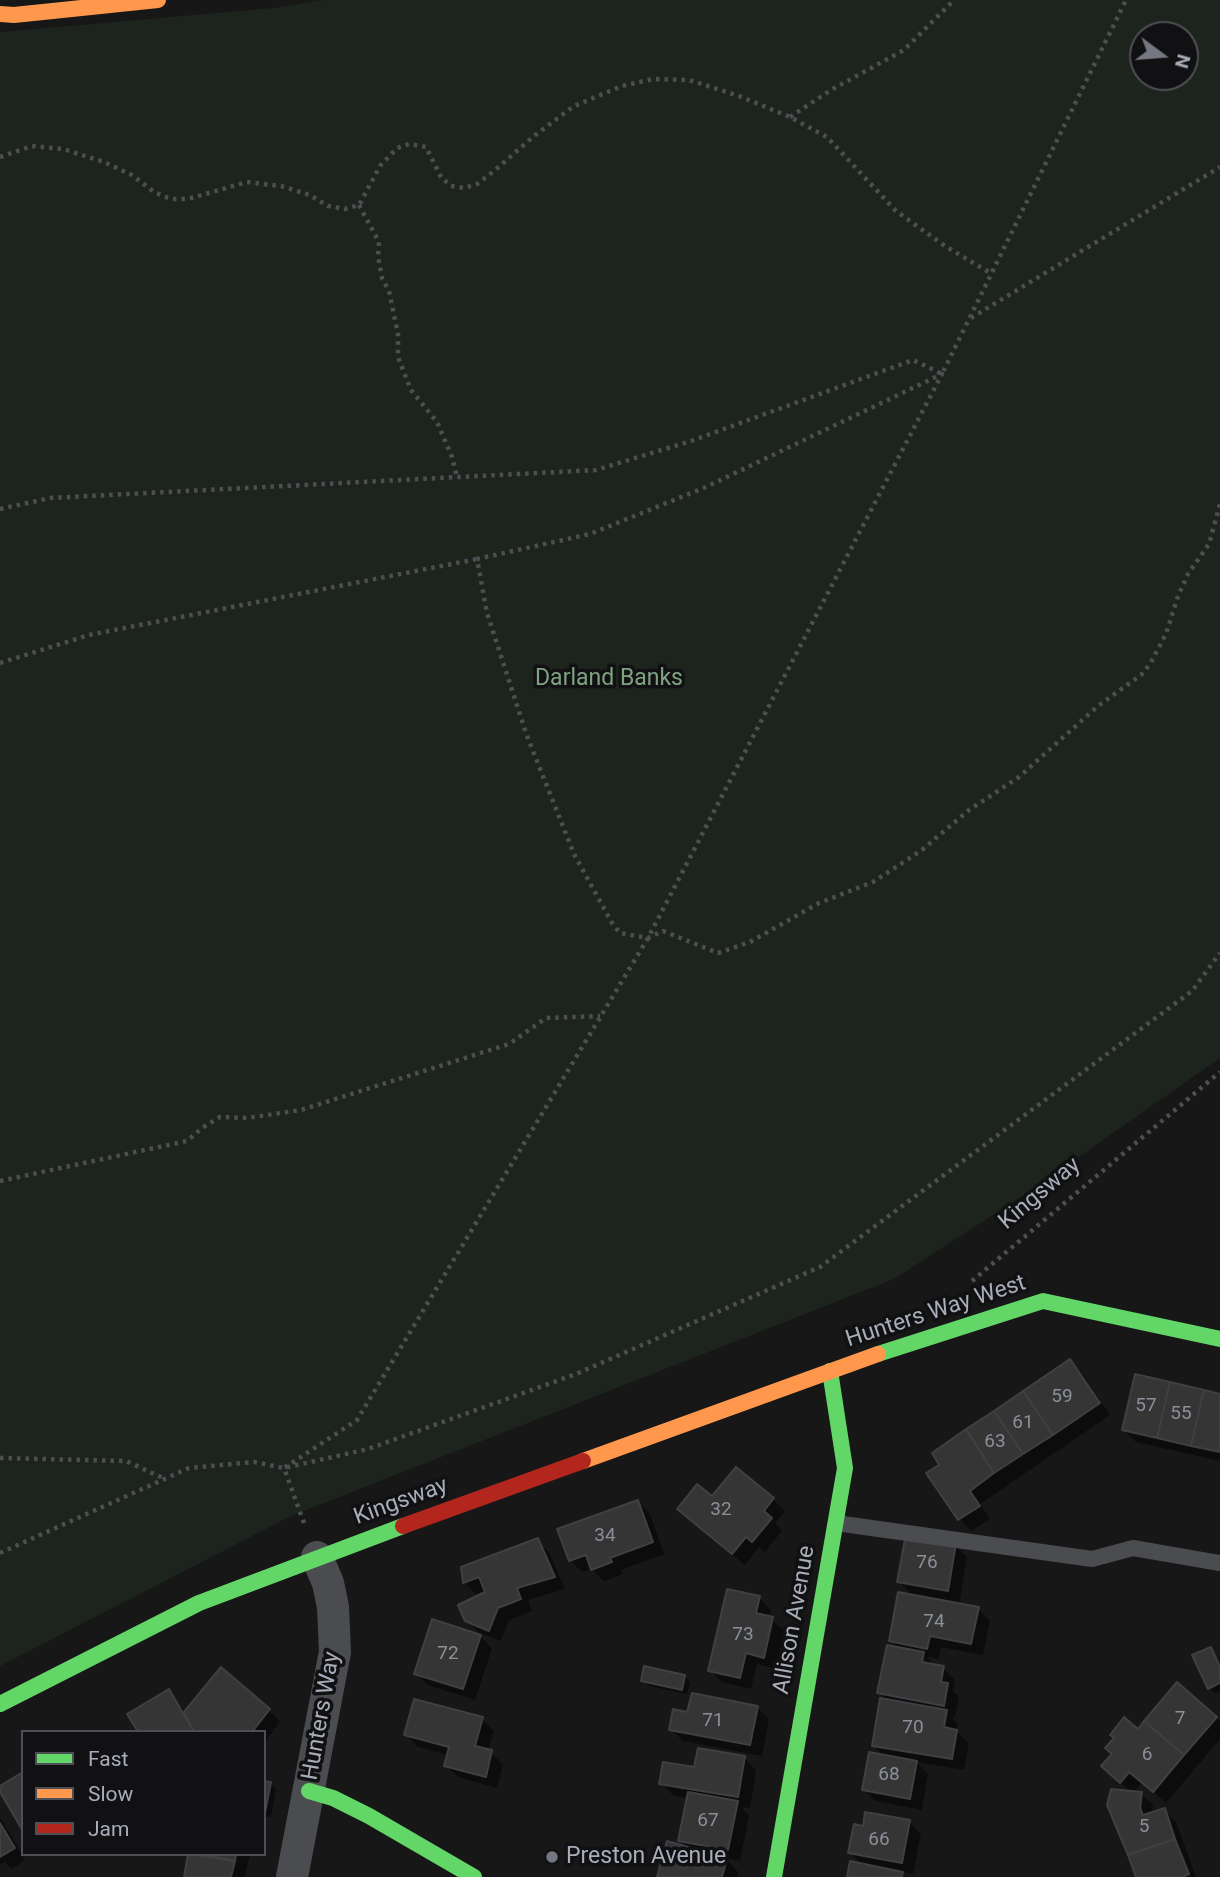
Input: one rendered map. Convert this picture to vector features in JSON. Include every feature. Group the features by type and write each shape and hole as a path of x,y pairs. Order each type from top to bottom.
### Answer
{"street":[{"path":"0,14 14,15 158,0"},
{"name":"Hunters Way West","path":"830,1371 1043,1301 1220,1339"},
{"name":"Allison Avenue","path":"774,1877 845,1468 830,1371"},
{"name":"Kingsway","path":"0,1704 199,1604 317,1557 830,1371"},
{"name":"Hunters Way","path":"292,1877 335,1652 333,1608 328,1583 317,1557"},
{"path":"309,1791 333,1798 369,1816 474,1877"}],"lane":[{"path":"835,1523 1093,1559 1133,1548 1220,1563"}],"path":[{"path":"790,117 831,90 904,50 954,0"},
{"path":"284,1468 357,1420 648,938 942,374 1126,0"},
{"path":"0,157 32,146 63,149 104,162 132,175 154,192 171,199 188,199 247,182 281,186 345,209 359,205 380,166 397,148 409,144 426,147 441,177 451,186 464,188 477,184 494,172 534,136 574,106 622,86 653,79 689,80 739,96 790,117 827,137 896,211 944,246 992,274"},
{"path":"970,318 1220,167"},
{"path":"359,205 379,242 382,278 389,291 398,334 398,357 411,390 437,422 452,457 457,477"},
{"path":"0,509 50,498 596,470 691,441 913,360 942,374"},
{"path":"0,663 89,635 477,559 590,534 706,487 942,374"},
{"path":"477,559 488,613 527,736 574,854 616,930 648,938 661,930 720,953 738,947 819,903 873,882 922,850 969,810 1019,777 1089,714 1146,668 1166,634 1188,574 1209,544 1220,504"},
{"path":"0,1553 189,1468 254,1462 284,1468 368,1449 576,1374 820,1267 1192,991 1220,953"},
{"path":"0,1181 187,1141 220,1117 247,1118 301,1110 509,1044 546,1018 601,1016"},
{"name":"Kingsway","path":"964,1287 1220,1072"},
{"path":"0,1458 125,1461 164,1479"},
{"path":"284,1468 317,1557"}],"green space":[{"name":"Darland Banks","path":"322,0 1220,0 1220,1058 1030,1191 894,1279 291,1516 0,1666 0,32 274,8"}],"building":[{"path":"1070,1359 1100,1403 1053,1435 1023,1391"},
{"path":"1135,1374 1170,1382 1157,1438 1122,1430"},
{"path":"1170,1382 1204,1390 1191,1446 1157,1438"},
{"path":"1204,1390 1220,1394 1220,1452 1191,1446"},
{"path":"1023,1391 1053,1435 1023,1454 994,1411"},
{"path":"994,1411 1023,1454 994,1473 966,1429"},
{"path":"966,1429 994,1473 970,1491 980,1506 958,1520 926,1473 939,1465 932,1453"},
{"path":"736,1467 774,1498 764,1511 772,1518 752,1542 746,1537 732,1554 677,1509 697,1484 712,1496"},
{"path":"638,1500 653,1542 610,1558 612,1562 591,1570 586,1555 569,1561 557,1529"},
{"path":"906,1534 956,1543 948,1591 897,1582"},
{"path":"538,1538 555,1577 517,1588 521,1599 498,1608 489,1631 465,1621 458,1605 485,1592 479,1577 463,1583 461,1567"},
{"path":"727,1589 760,1596 756,1613 773,1617 764,1658 746,1653 740,1678 708,1671"},
{"path":"898,1592 979,1607 971,1644 930,1636 927,1649 889,1641"},
{"path":"432,1619 481,1635 463,1689 414,1674"},
{"path":"887,1645 924,1652 922,1662 944,1666 941,1682 948,1683 944,1706 877,1693"},
{"path":"1211,1647 1220,1667 1220,1683 1208,1689 1192,1655"},
{"path":"644,1666 685,1675 682,1690 641,1681"},
{"path":"221,1667 270,1709 254,1730 193,1730 184,1712"},
{"path":"1177,1682 1217,1717 1184,1755 1144,1721"},
{"path":"169,1689 193,1730 137,1730 127,1714"},
{"path":"692,1693 758,1706 750,1745 669,1730 673,1709 687,1712"},
{"path":"880,1698 947,1710 944,1727 957,1730 952,1759 872,1746"},
{"path":"414,1699 483,1717 475,1746 492,1750 486,1777 444,1766 449,1747 404,1735"},
{"path":"1124,1717 1138,1729 1144,1721 1184,1755 1153,1792 1129,1772 1120,1783 1101,1766 1112,1754 1105,1748 1114,1738 1110,1735"},
{"path":"698,1748 745,1756 738,1797 659,1784 663,1762 694,1767"},
{"path":"869,1752 917,1761 910,1799 862,1790"},
{"path":"21,1773 21,1828 0,1792 0,1786"},
{"path":"266,1781 271,1782 266,1808"},
{"path":"1111,1789 1142,1792 1140,1808 1143,1815 1165,1808 1175,1839 1128,1855 1107,1805"},
{"path":"688,1792 738,1801 728,1850 678,1841"},
{"path":"865,1812 910,1820 902,1863 848,1853 854,1824 863,1826"},
{"path":"0,1823 15,1848 0,1857"},
{"path":"1175,1839 1189,1874 1183,1877 1136,1877 1128,1855"},
{"path":"667,1841 727,1858 722,1877 657,1877"},
{"path":"188,1856 235,1861 231,1877 184,1877"},
{"path":"209,1856 236,1856 235,1861"},
{"path":"850,1861 903,1872 902,1877 847,1877"}],"traffic: fast":[{"path":"878,1354 1043,1301 1220,1339"},
{"path":"774,1877 845,1468 830,1371"},
{"path":"0,1704 199,1603 403,1526"},
{"path":"309,1791 333,1798 369,1816 474,1877"}],"traffic: slow":[{"path":"0,14 14,15 158,0"},
{"path":"583,1461 878,1354"}],"traffic: jam":[{"path":"403,1526 583,1461"}],"place":[{"name":"Preston Avenue","path":"552,1857"}]}
